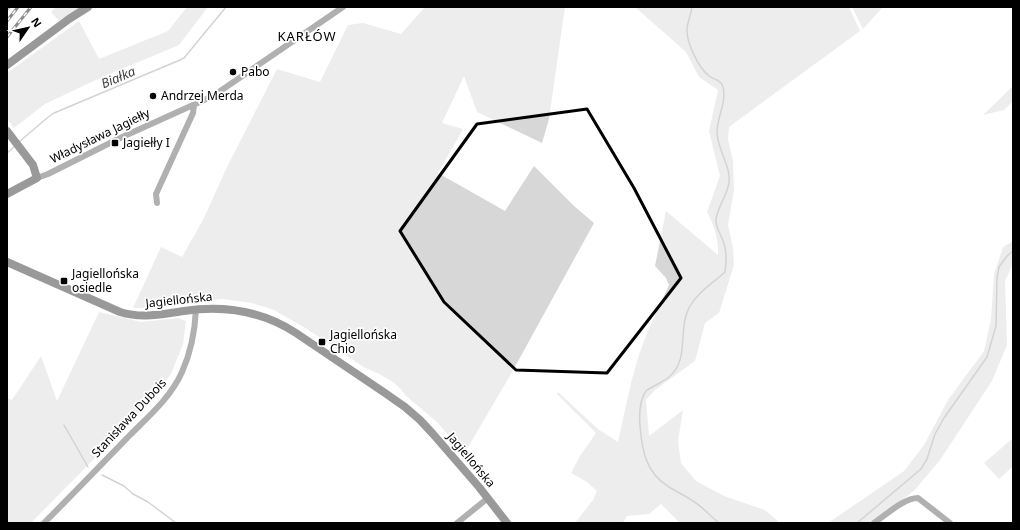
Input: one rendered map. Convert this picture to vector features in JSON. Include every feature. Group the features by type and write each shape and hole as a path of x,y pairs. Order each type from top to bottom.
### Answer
{"street":[{"path":"7,65 88,7"},
{"name":"Władysława Jagiełły","path":"7,194 125,136 213,96 343,7"},
{"path":"156,203 156,194 193,113 194,105"},
{"path":"7,131 33,165 37,178"},
{"name":"Jagiellońska","path":"7,262 120,312 132,315 150,316 196,309 221,308 237,310 266,318 290,329 412,413 433,434 488,498 507,523"},
{"name":"Stanisława Dubois","path":"44,523 166,398 182,373 193,338 196,309"},
{"path":"457,523 488,498"},
{"path":"874,523 909,499 914,498 918,498 950,523"}],"highlighted area":[{"path":"587,109 634,188 681,278 607,373 516,370 444,302 400,231 477,124"}],"shaded area":[{"path":"56,7 81,7 59,21 51,12"},
{"path":"187,7 208,7 179,45 98,79 45,104 14,128 7,119 7,73 79,21 99,59 168,31"},
{"path":"425,7 565,7 549,119 542,143 477,112 464,76 442,123 463,129 438,173 505,211 534,166 574,206 594,223 511,374 464,454 437,422 405,395 393,382 365,368 307,329 274,310 252,303 223,299 188,302 155,308 133,308 161,247 182,257 203,220 227,167 277,69 320,82 348,25 363,23 401,34"},
{"path":"635,7 849,7 860,31 729,127 728,139 733,161 734,190 728,225 733,248 734,265 719,313 705,323 695,361 655,390 646,400 649,436 683,410 678,441 681,463 696,481 724,496 765,510 780,523 680,523 661,504 649,514 627,516 623,523 575,523 593,500 597,491 587,482 571,473 580,456 596,433 557,394 558,392 598,429 618,442 636,363 650,326 669,285 666,278 655,266 666,211 718,255 716,233 707,212 720,176 709,131 718,90 699,77 686,52"},
{"path":"852,7 883,7 863,29"},
{"path":"1013,86 1013,101 1004,110 983,115"},
{"path":"1013,241 1013,264 1005,281 1007,345 992,381 940,460 914,491 870,523 828,523 904,471 924,445 948,400 984,351 991,319 994,275 1003,247"},
{"path":"99,312 141,322 178,318 186,321 183,344 171,374 155,397 31,523 7,523 7,398 12,400 41,356 57,401"},
{"path":"1013,438 1013,466 999,479 984,463"}],"waterway":[{"name":"Białka","path":"19,142 54,113 184,58 226,7"},
{"path":"692,7 687,28 688,40 701,67 709,76 721,83 724,93 717,132 719,145 728,170 729,182 727,191 719,209 716,223 726,251 725,272 701,292 690,306 684,324 680,361 670,376 646,391 641,403 640,421 644,453 650,468 655,475 669,487 697,503 719,523"},
{"name":"Białka","path":"7,153 15,146"},
{"path":"857,523 921,469 927,459 935,434 944,418 987,357 996,326 997,278 999,267 1007,256 1013,251"},
{"path":"64,425 88,467"},
{"path":"102,475 124,486 133,494 148,502 176,523"}],"railway":[{"path":"7,21 18,7"},
{"path":"7,37 31,7"}],"place":[{"name":"Pabo","path":"233,72"},
{"name":"Andrzej Merda","path":"153,96"},
{"name":"Jagiełły I","path":"115,143"},
{"name":"Jagiellońska osiedle","path":"64,281"},
{"name":"Jagiellońska Chio","path":"322,342"}],"district":[{"name":"KARŁÓW","path":"307,36"}]}
